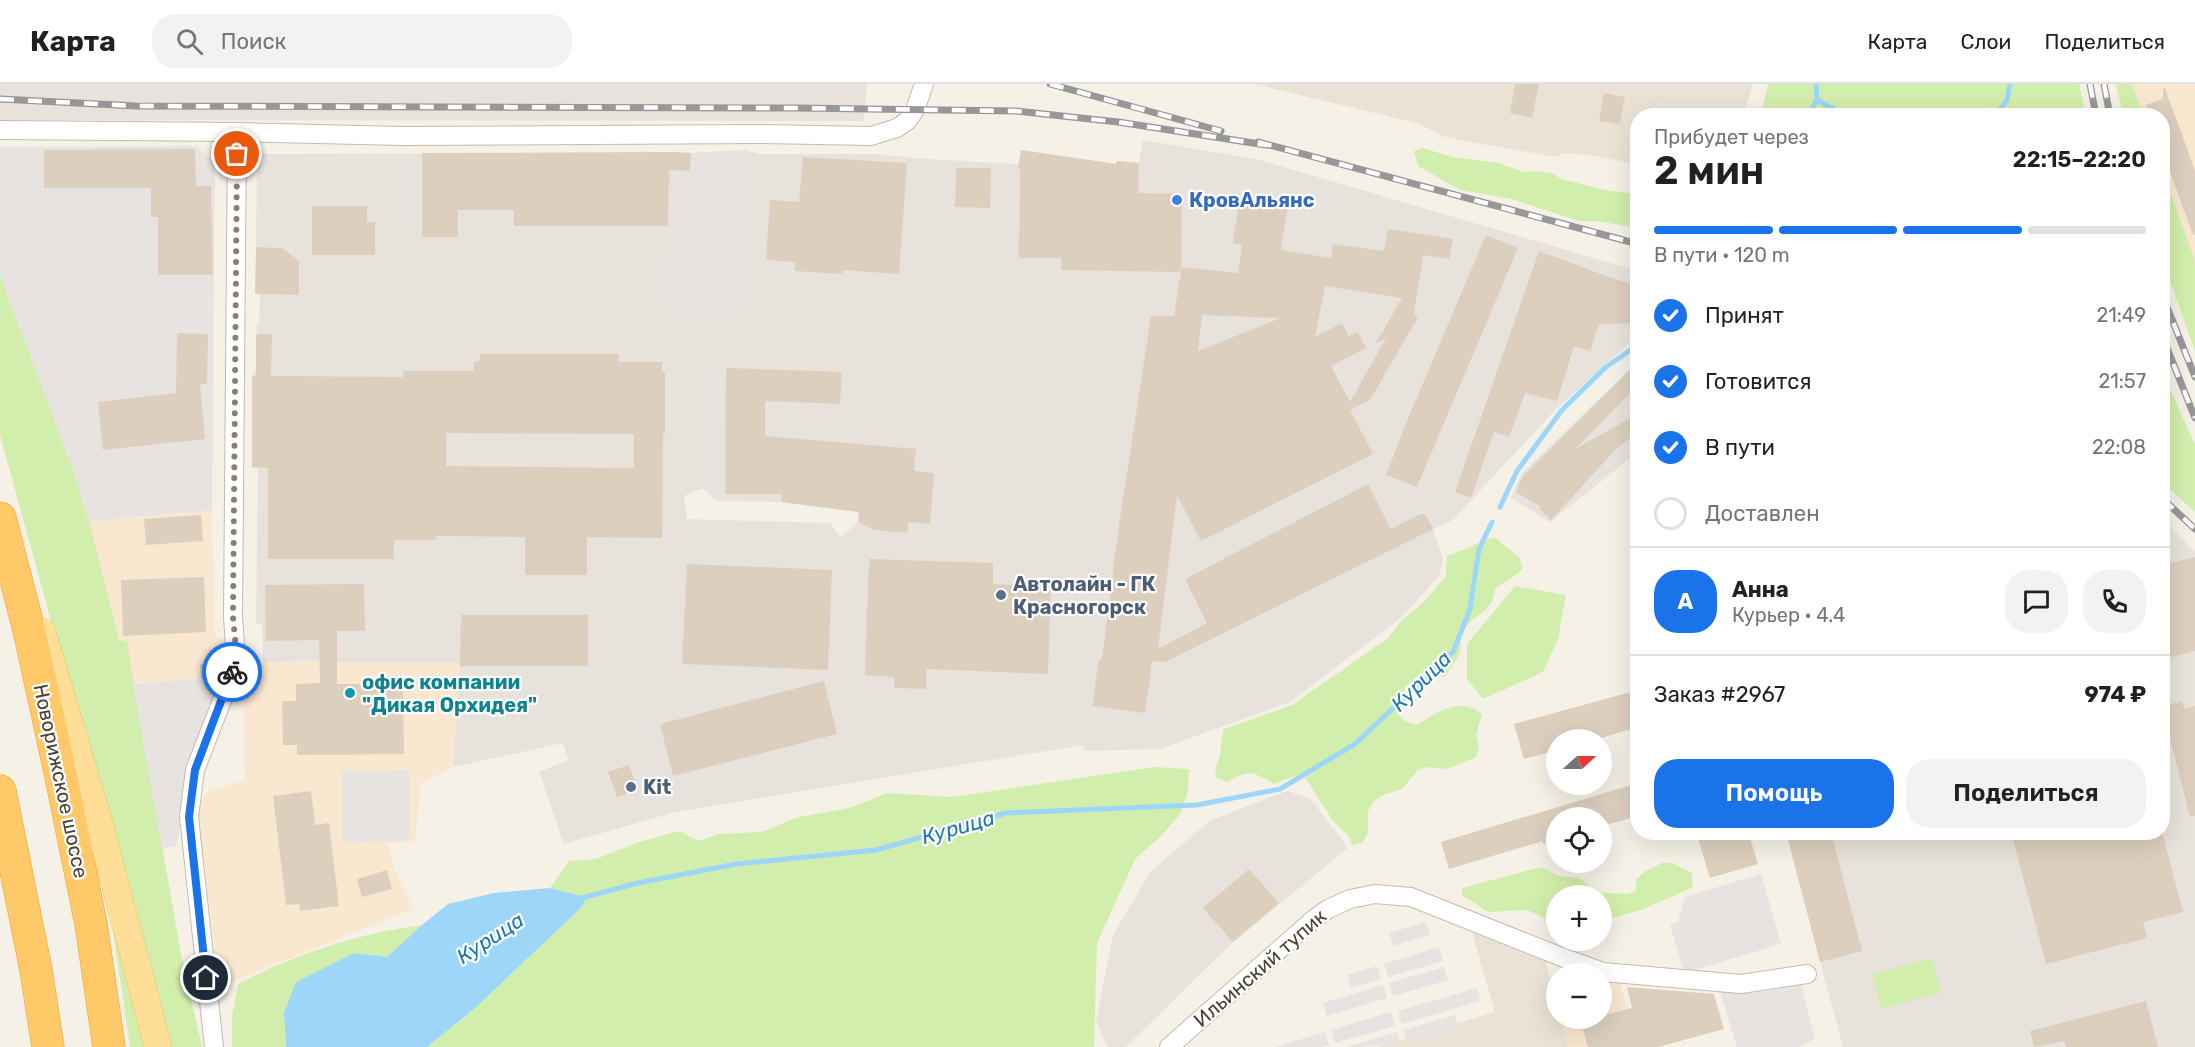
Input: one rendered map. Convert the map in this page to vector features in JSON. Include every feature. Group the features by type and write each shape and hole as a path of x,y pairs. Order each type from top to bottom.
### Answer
{"highway":[{"name":"Новорижское шоссе","path":"0,518 29,630 62,778 91,924 109,1047"},
{"path":"0,791 36,970 48,1047"}],"main road":[{"path":"0,508 66,710 102,834 158,1047"}],"street":[{"path":"0,130 402,136 760,134 872,136 897,128 907,121 915,110 924,84"},
{"path":"214,1047 189,817 195,770 236,659 233,606 237,132"},
{"name":"Ильинский тупик","path":"1169,1047 1314,919 1328,909 1350,899 1375,894 1411,897 1603,972 1741,984 1807,974"}],"shaded area":[{"path":"0,84 867,84 864,121 0,120"},
{"path":"1255,84 1753,84 1746,108 1630,108 1630,163 1562,153 1557,157 1470,142 1442,136 1420,124"},
{"path":"2132,84 2195,84 2195,261 2170,191 2170,108 2141,108"},
{"path":"1143,140 1256,159 1630,269 1630,342 1554,411 1453,520 1433,529 1443,559 1439,576 1402,617 1290,702 1160,749 1085,751 1083,745 675,812 564,844 539,772 568,760 563,743 453,767 460,662 337,662 319,641 319,661 263,662 262,623 256,624 258,468 252,467 252,376 256,369 257,322 259,322 260,294 299,295 299,279 294,278 294,257 283,248 256,247 257,154 668,153 683,170 682,253 671,253 671,312 749,171 745,150 759,154 878,154 1019,164 1021,150 1116,164 1117,161 1139,163","holes":["702,488 717,501 781,502 859,512 858,522 841,537 830,523 687,519 684,496"]},
{"path":"196,146 215,163 212,510 89,521 71,464 0,275 0,147"},
{"path":"745,150 749,171 751,294 734,312 671,312 671,253 682,253 683,170 690,171 691,153"},
{"path":"1630,369 1630,458 1550,522 1511,498 1522,473"},
{"path":"212,510 215,637 225,640 222,669 218,678 133,684 127,643 119,640 89,521"},
{"path":"2170,527 2195,552 2195,1047 1843,1047 1788,840 2170,840"},
{"path":"319,641 337,662 460,661 453,767 421,783 415,841 388,843 393,866 413,909 220,986 197,807 208,791 245,780 244,698 263,662 319,661"},
{"path":"218,678 190,766 177,846 162,849 133,684"},
{"path":"409,770 410,840 343,843 342,771"},
{"path":"1287,791 1310,798 1348,848 1233,942 1126,1047 1108,1047 1096,1022 1113,935 1151,871 1211,820"},
{"path":"1761,874 1781,944 1684,973 1670,925 1678,922 1685,897"},
{"path":"1426,922 1430,935 1393,946 1389,933"},
{"path":"1471,929 1545,960 1546,1029 1564,1029 1568,1047 1378,1047 1495,1012"},
{"path":"1439,947 1443,961 1388,977 1384,964"},
{"path":"1377,966 1381,979 1351,988 1347,975"},
{"path":"1444,967 1448,980 1393,996 1389,983"},
{"path":"1612,981 1620,983 1637,1047 1568,1047 1564,1029 1612,1029"},
{"path":"1383,985 1387,998 1327,1016 1323,1003"},
{"path":"1801,985 1815,1039 1798,1047 1737,1047 1720,991 1756,993"},
{"path":"1477,988 1480,1001 1402,1024 1398,1011"},
{"path":"1391,1012 1395,1026 1335,1043 1331,1030"},
{"path":"1455,1015 1459,1029 1408,1044 1403,1030"},
{"path":"1325,1032 1329,1045 1275,1047"},
{"path":"1397,1032 1401,1045 1347,1047"}],"green space":[{"path":"1768,84 2079,84 2084,108 1763,108"},
{"path":"2116,84 2132,84 2141,108 2121,108"},
{"path":"1423,148 1452,157 1499,163 1523,172 1552,173 1561,179 1610,191 1630,193 1630,227 1597,221 1579,221 1512,199 1460,190 1418,166 1414,151"},
{"path":"2170,191 2195,261 2195,351 2170,281"},
{"path":"0,275 71,464 89,521 119,640 127,642 181,955 202,1047 168,1047 0,435"},
{"path":"2170,389 2195,445 2195,512 2170,489"},
{"path":"1494,537 1519,557 1523,568 1495,589 1491,603 1464,629 1459,655 1445,677 1424,672 1407,685 1396,704 1398,715 1407,722 1417,725 1432,715 1457,706 1465,706 1482,714 1476,735 1479,746 1476,757 1447,769 1426,767 1417,771 1402,789 1383,795 1374,801 1368,811 1368,833 1362,843 1352,845 1348,835 1333,821 1305,777 1294,776 1274,784 1251,773 1227,782 1217,778 1215,768 1219,759 1224,729 1292,705 1388,638 1401,621 1424,602 1446,576 1447,556"},
{"path":"1515,586 1566,595 1558,639 1543,672 1483,699 1467,679 1467,644"},
{"path":"1154,767 1189,769 1188,790 1181,813 1160,837 1135,859 1097,943 1094,1047 427,1047 474,1009 583,906 584,897 550,888 569,861 596,859 639,842 679,831 699,841 719,834 762,832 798,817 850,808 887,793 952,797"},
{"path":"1662,863 1672,863 1692,873 1693,887 1644,909 1612,918 1612,893 1627,894 1636,891 1636,880 1644,872"},
{"path":"1541,867 1546,870 1546,873 1580,878 1588,885 1546,885 1546,919 1527,910 1488,912 1462,895 1462,888"},
{"path":"109,903 146,1047 130,1047"},
{"path":"422,925 387,957 354,953 284,1013 286,1047 232,1047 232,1016 238,984 282,963 327,947 374,934"},
{"path":"1932,958 1941,993 1881,1009 1872,974"}],"water":[{"path":"550,888 585,897 583,906 474,1009 427,1047 286,1047 284,1013 296,982 354,953 387,957 448,904 494,893"}],"building":[{"path":"1515,84 1539,84 1532,118 1510,113"},
{"path":"2163,88 2165,88 2195,171 2195,235 2193,235 2170,171 2170,108 2147,108 2146,105 2163,99"},
{"path":"1604,93 1625,97 1620,124 1599,121"},
{"path":"195,149 196,186 211,186 213,275 158,275 158,217 151,217 151,188 44,188 44,150"},
{"path":"1021,150 1116,164 1117,161 1139,163 1138,193 1182,194 1181,272 1061,270 1061,258 1019,258 1020,170 1018,169"},
{"path":"422,153 691,153 690,171 669,170 668,226 514,226 514,210 458,210 458,237 422,237"},
{"path":"803,157 907,163 899,274 843,270 842,274 795,271 795,262 766,260 770,200 799,202"},
{"path":"956,168 991,168 990,208 955,207"},
{"path":"1256,201 1288,206 1281,250 1331,258 1333,244 1384,251 1388,229 1453,239 1449,259 1423,255 1414,313 1418,317 1370,400 1350,410 1373,454 1201,541 1177,495 1158,649 1207,623 1185,579 1368,484 1391,529 1420,514 1425,514 1433,529 1165,662 1152,661 1145,713 1092,706 1099,660 1102,660 1118,532 1151,316 1174,316 1182,267 1238,273 1242,245 1233,243 1239,203 1255,206","holes":["1325,286 1402,298 1376,343 1386,338 1350,402 1331,366 1366,348 1358,332 1349,336 1342,323 1315,337","1202,315 1281,318 1198,351"]},
{"path":"312,206 367,206 367,222 375,222 375,255 312,255"},
{"path":"1486,235 1518,248 1417,487 1386,475"},
{"path":"256,247 283,248 299,261 299,295 255,294"},
{"path":"1539,251 1630,283 1630,323 1599,324 1590,351 1574,346 1557,401 1525,393 1509,437 1494,432 1471,498 1455,492"},
{"path":"177,333 208,334 207,384 200,384 205,439 103,450 98,402 176,393"},
{"path":"256,334 272,334 271,376 403,377 403,371 474,371 474,362 480,361 480,354 619,354 618,362 662,362 662,372 665,372 665,434 663,434 662,538 587,537 587,575 525,575 525,537 436,536 436,540 394,540 394,559 268,559 268,468 252,467 252,376 256,376","holes":["446,433 634,434 634,468 446,466"]},
{"path":"726,368 842,372 840,404 765,401 765,436 916,449 914,471 934,473 930,524 909,522 907,533 874,530 858,522 859,512 781,502 782,494 725,494"},
{"path":"1630,370 1630,393 1575,449 1630,418 1630,438 1617,448 1551,520 1539,509 1541,507 1516,492 1523,476"},
{"path":"201,515 203,541 146,545 144,519"},
{"path":"2195,557 2195,651 2170,657 2170,563"},
{"path":"869,559 993,563 993,584 1051,586 1048,674 926,669 926,689 894,688 894,677 865,675"},
{"path":"687,564 832,570 828,670 682,664"},
{"path":"204,577 206,632 123,636 121,580"},
{"name":"офис компании \"Дикая Орхидея\"","path":"364,584 365,631 337,631 337,684 403,684 404,754 297,755 297,745 283,745 282,701 296,701 296,684 320,683 319,640 266,641 265,585"},
{"path":"461,615 588,615 588,666 460,666"},
{"path":"200,664 213,664 214,678 201,678"},
{"path":"824,681 837,734 673,776 660,724"},
{"path":"1630,692 1630,729 1612,735 1612,729 1546,729 1546,753 1524,759 1514,724"},
{"path":"2182,701 2184,709 2195,706 2195,816 2190,817 2170,738 2170,704"},
{"path":"629,765 638,790 617,797 608,772"},
{"path":"1630,785 1630,818 1612,823 1612,807 1558,807 1598,795 1612,795 1612,791"},
{"path":"311,791 315,825 329,823 339,906 300,911 299,904 286,905 273,796"},
{"path":"1546,811 1546,843 1543,844 1543,841 1449,869 1441,842"},
{"path":"1698,840 1750,840 1758,864 1710,878"},
{"path":"1788,840 1833,840 1862,951 1820,962"},
{"path":"2013,840 2164,840 2183,912 2143,922 2147,938 2046,964"},
{"path":"1249,869 1279,903 1233,942 1203,908"},
{"path":"387,870 392,889 362,897 357,879"},
{"path":"1627,987 1714,994 1724,1029 1658,1047 1588,1047 1583,1029 1612,1029 1612,1013 1632,1008"},
{"path":"2146,1001 2158,1047 2066,1047 2064,1041 2034,1047 2030,1031"}],"waterway":[{"path":"1816,84 1817,100"},
{"name":"Курица","path":"2001,108 2007,100 2010,84"},
{"name":"Курица","path":"1817,100 1832,108"},
{"name":"Курица","path":"1812,108 1817,100"},
{"name":"Курица","path":"1500,507 1517,471 1562,410 1606,367 1630,350"},
{"name":"Курица","path":"578,899 638,883 736,864 876,850 1006,813 1197,805 1280,789 1355,744 1453,652 1470,609 1479,549 1492,522"}],"railway":[{"path":"1050,84 1221,131"},
{"path":"2090,84 2094,108"},
{"path":"2104,84 2108,108"},
{"path":"0,99 136,106 1016,111 1118,122 1266,145"},
{"path":"1258,142 1630,242"},
{"path":"2170,314 2195,377"},
{"path":"2170,356 2195,418"},
{"path":"2170,506 2195,529"}],"way so far":[{"path":"232,672 236,659 233,617 237,154"}],"place":[{"name":"КровАльянс","path":"1177,200"},
{"name":"Автолайн - ГК Красногорск","path":"1001,595"},
{"name":"офис компании \"Дикая Орхидея\"","path":"350,693"},
{"name":"Kit","path":"631,787"}],"route":[{"path":"206,978 189,817 195,770 232,672"}]}
